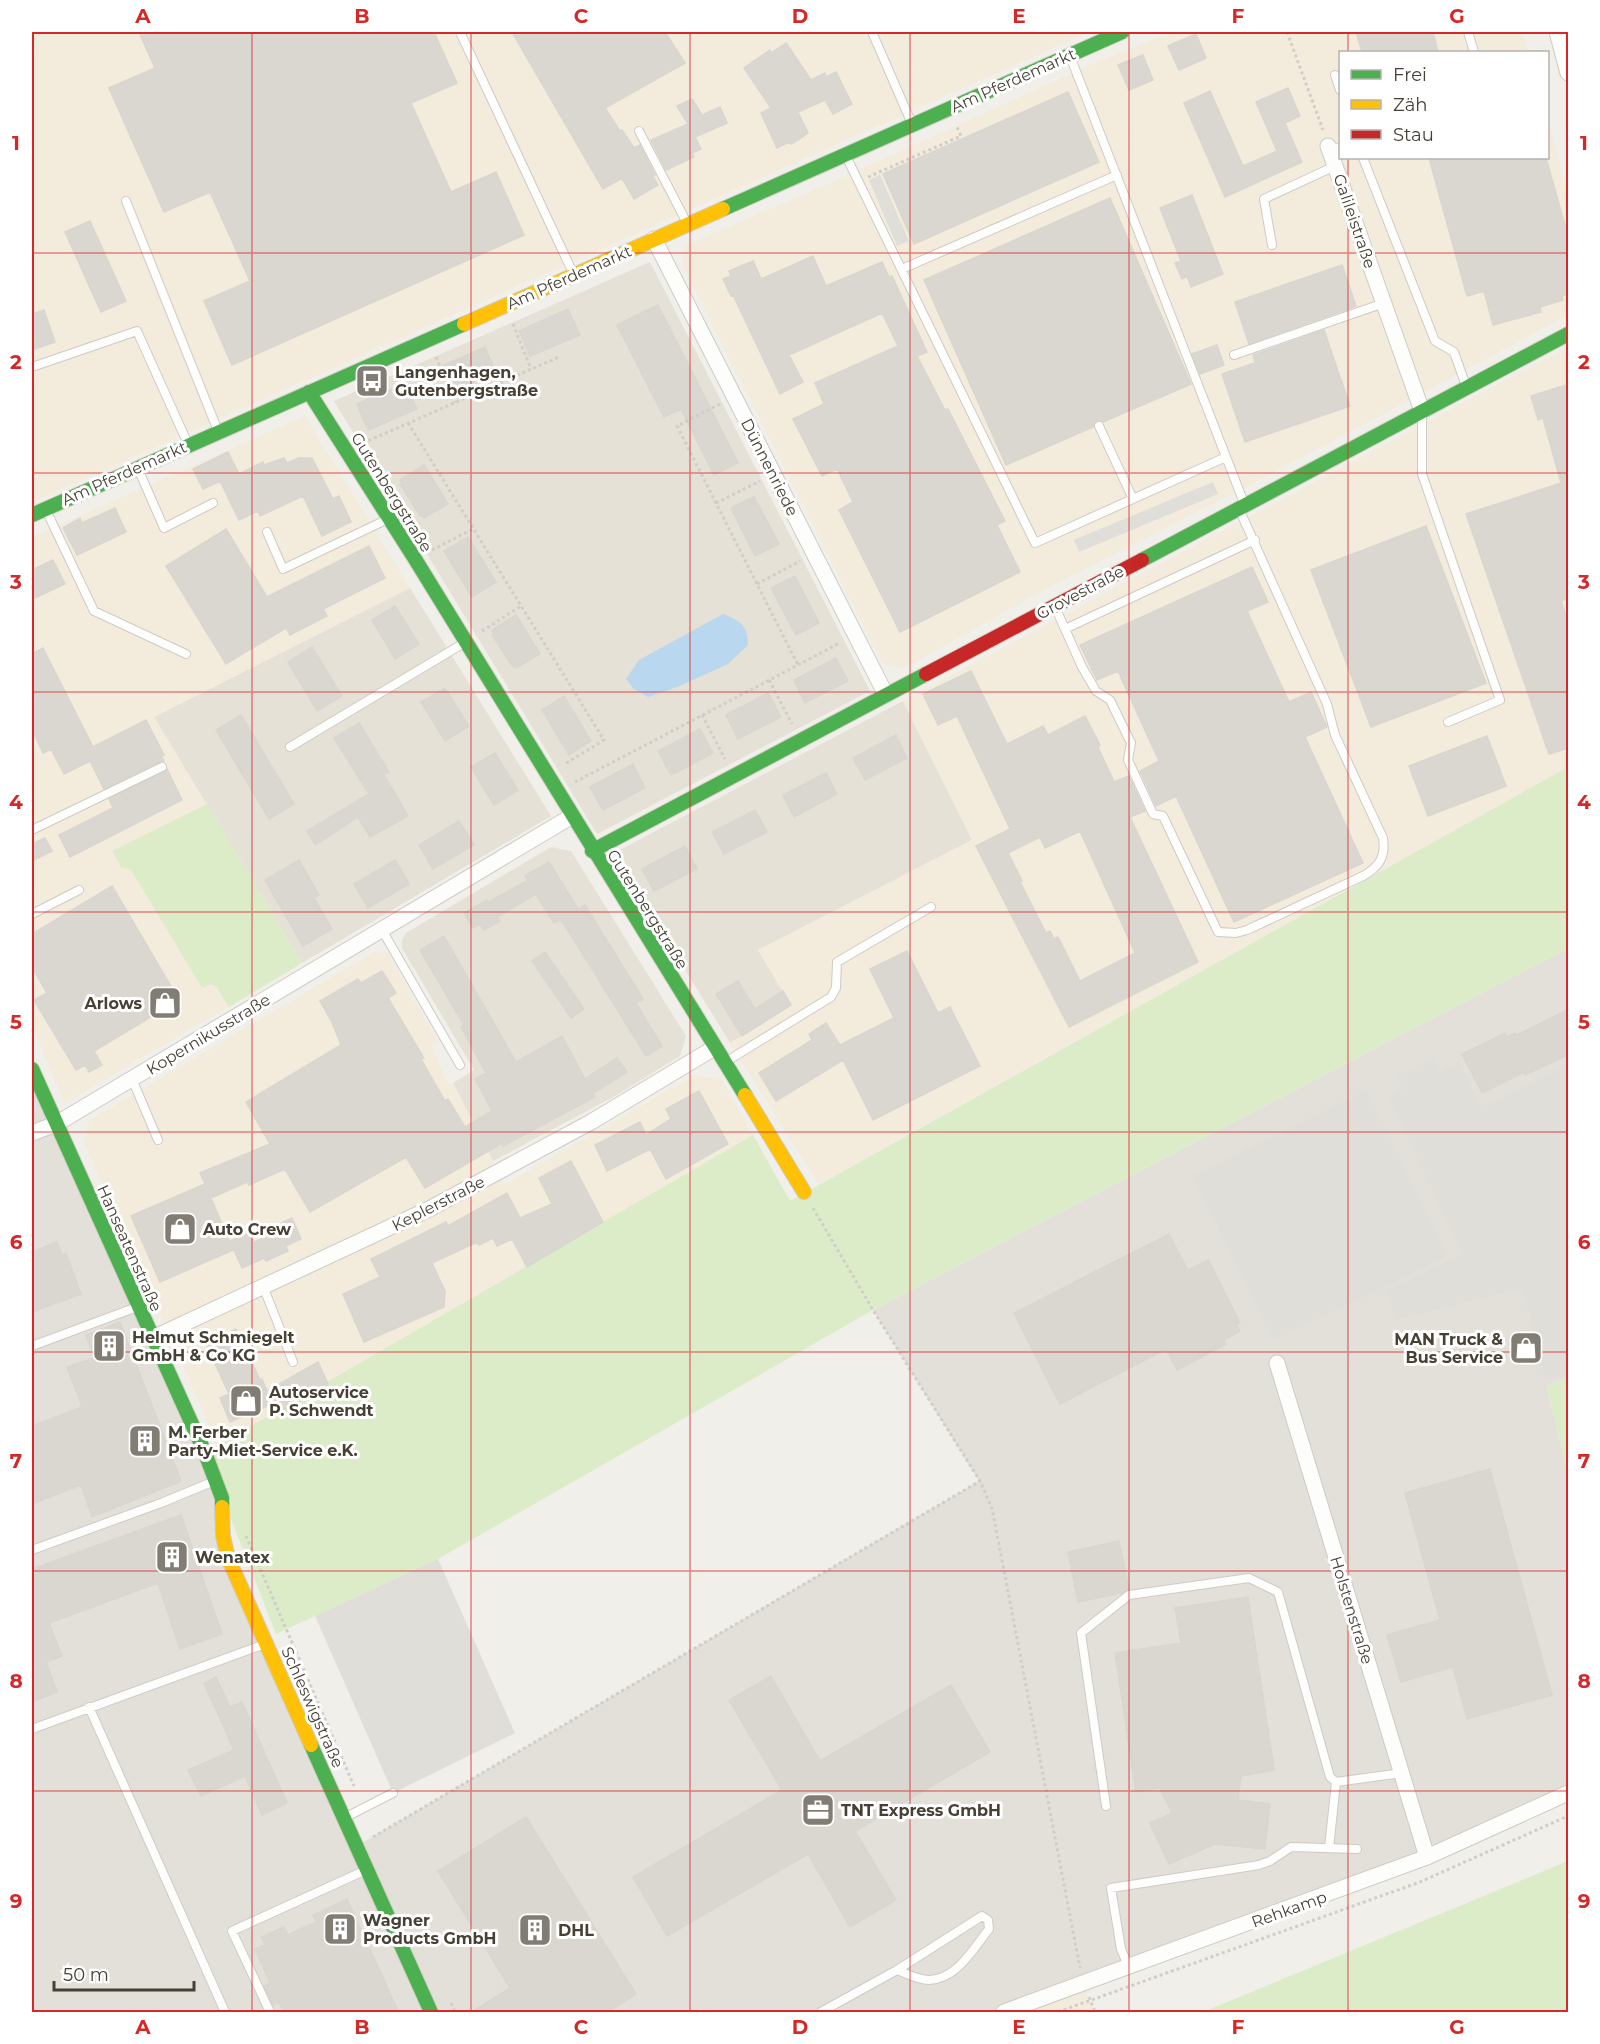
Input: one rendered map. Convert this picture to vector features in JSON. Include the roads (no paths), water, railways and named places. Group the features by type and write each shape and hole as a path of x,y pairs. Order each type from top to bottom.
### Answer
{"street":[{"name":"Am Pferdemarkt","path":"32,515 912,126 1070,55 1104,35 1122,32"},
{"path":"1557,32 1569,73"},
{"name":"Galileistraße","path":"1334,148 1335,166 1422,411"},
{"name":"Dünnenriede","path":"654,239 885,694"},
{"name":"Grovestraße","path":"592,851 1569,334"},
{"name":"Gutenbergstraße","path":"309,392 415,559 592,851 804,1192"},
{"name":"Kopernikusstraße","path":"32,1133 56,1124 572,816"},
{"name":"Keplerstraße","path":"153,1338 429,1209 499,1173 591,1122 714,1048"},
{"name":"Hanseatenstraße","path":"32,1069 216,1481 222,1498 223,1536 228,1558 267,1643"},
{"name":"Holstenstraße","path":"1277,1363 1427,1857"},
{"name":"Schleswigstraße","path":"267,1643 431,2013"},
{"name":"Rehkamp","path":"1011,2011 1427,1857 1569,1793"}],"lane":[{"path":"460,32 574,274"},
{"path":"872,32 912,126"},
{"path":"1468,32 1474,51"},
{"path":"1054,605 1096,691 1110,700 1131,743 1128,760 1153,814 1163,816 1218,932 1236,933 1247,930 1375,869 1384,856 1383,838 1335,735 1327,704 1255,540 1226,457 1070,55"},
{"path":"1335,75 1339,85"},
{"path":"639,131 687,224"},
{"path":"846,155 1035,543 1226,457"},
{"path":"1363,159 1435,341 1454,352 1467,388"},
{"path":"1272,245 1264,199 1335,166"},
{"path":"902,269 1117,176"},
{"path":"126,201 218,432"},
{"path":"1234,355 1384,303"},
{"path":"32,367 137,331 188,445"},
{"path":"1422,411 1422,474 1500,700 1448,722"},
{"path":"1099,426 1133,499"},
{"path":"137,468 164,528 213,503"},
{"path":"45,509 94,611 186,654"},
{"path":"267,532 284,569 389,518"},
{"path":"1065,629 1255,540"},
{"path":"290,747 465,642"},
{"path":"32,830 162,767"},
{"path":"32,914 79,890"},
{"path":"723,1064 831,997 836,988 837,962 931,907"},
{"path":"382,930 460,1065"},
{"path":"132,1079 158,1140"},
{"path":"263,1286 293,1362"},
{"path":"32,1346 138,1306"},
{"path":"32,1550 216,1481"},
{"path":"1106,1806 1081,1633 1129,1595 1249,1578 1278,1592 1330,1778 1336,1782 1402,1773"},
{"name":"Schleswigstraße","path":"32,1729 267,1643"},
{"path":"89,1707 225,2013"},
{"path":"1329,1848 1336,1782"},
{"path":"345,1818 393,1793"},
{"path":"1129,1968 1121,1949 1111,1888 1259,1865 1270,1861 1291,1847 1357,1849"},
{"path":"270,2013 232,1931 367,1869"},
{"path":"821,2013 897,1970 982,1916 988,1920 989,1929 960,1966 948,1974 931,1980 921,1979 897,1970"}],"water":[{"path":"723,614 742,625 748,638 748,645 728,664 677,687 648,697 634,689 626,679 639,660"}],"place":[{"name":"Langenhagen, Gutenbergstraße","path":"372,381"},
{"name":"Arlows","path":"165,1003"},
{"name":"Auto Crew","path":"180,1229"},
{"name":"Helmut Schmiegelt GmbH & Co KG","path":"109,1346"},
{"name":"MAN Truck & Bus Service","path":"1526,1348"},
{"name":"Autoservice P. Schwendt","path":"246,1401"},
{"name":"M. Ferber Party-Miet-Service e.K.","path":"145,1441"},
{"name":"Wenatex","path":"172,1557"},
{"name":"TNT Express GmbH","path":"818,1810"},
{"name":"Wagner Products GmbH","path":"340,1929"},
{"name":"DHL","path":"535,1930"}]}
